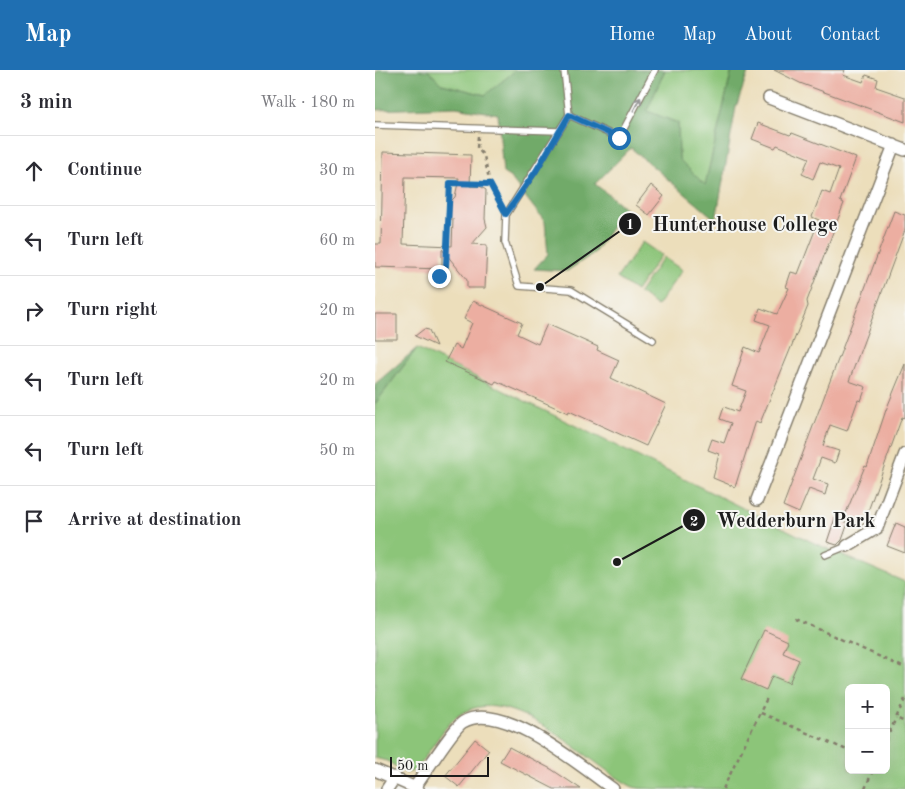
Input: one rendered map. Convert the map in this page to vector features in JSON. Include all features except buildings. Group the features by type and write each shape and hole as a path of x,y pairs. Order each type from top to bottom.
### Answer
{"street":[{"path":"757,500 899,148 769,98"},
{"path":"847,546 877,528 905,454"},
{"path":"375,770 417,788 461,723 479,716 501,719 531,733 613,789"},
{"path":"387,789 395,777"}],"lane":[{"path":"564,70 569,115 506,214 505,242 519,286 571,290 653,340"},
{"path":"569,115 619,138 655,70"},
{"path":"375,125 559,131"},
{"path":"825,555 847,546"}],"path":[{"path":"478,128 477,148 484,156 490,184 506,214"},
{"path":"439,276 446,266 450,183 490,184"},
{"path":"796,619 905,668"},
{"path":"723,789 768,696"},
{"path":"890,731 905,699"},
{"path":"760,712 845,749"},
{"path":"896,718 905,722"},
{"path":"865,789 871,774"}],"green space":[{"path":"378,70 427,70 442,84 485,95 516,70 665,70 647,111 678,123 679,159 705,185 732,70 749,70 736,107 716,220 631,148 595,184 625,208 594,253 567,271 534,269 548,254 545,222 511,178 503,173 498,114 456,107 375,110 375,75"},
{"path":"427,70 516,70 516,72 485,95 442,84"},
{"path":"665,70 732,70 705,186 679,159 678,123 646,111"},
{"path":"642,242 661,255 636,291 617,278"},
{"path":"663,257 682,270 657,306 639,293"},
{"path":"417,348 814,543 905,582 905,789 636,788 613,775 547,728 524,715 500,708 478,707 458,716 442,733 416,770 406,773 387,761 375,758 375,404"},
{"path":"417,348 375,404 375,384"}],"place":[{"name":"Hunterhouse College","path":"540,287"},
{"name":"Wedderburn Park","path":"617,562"}],"route":[{"path":"439,276 446,266 450,183 490,184 506,214 536,171 569,115 619,138"}]}
